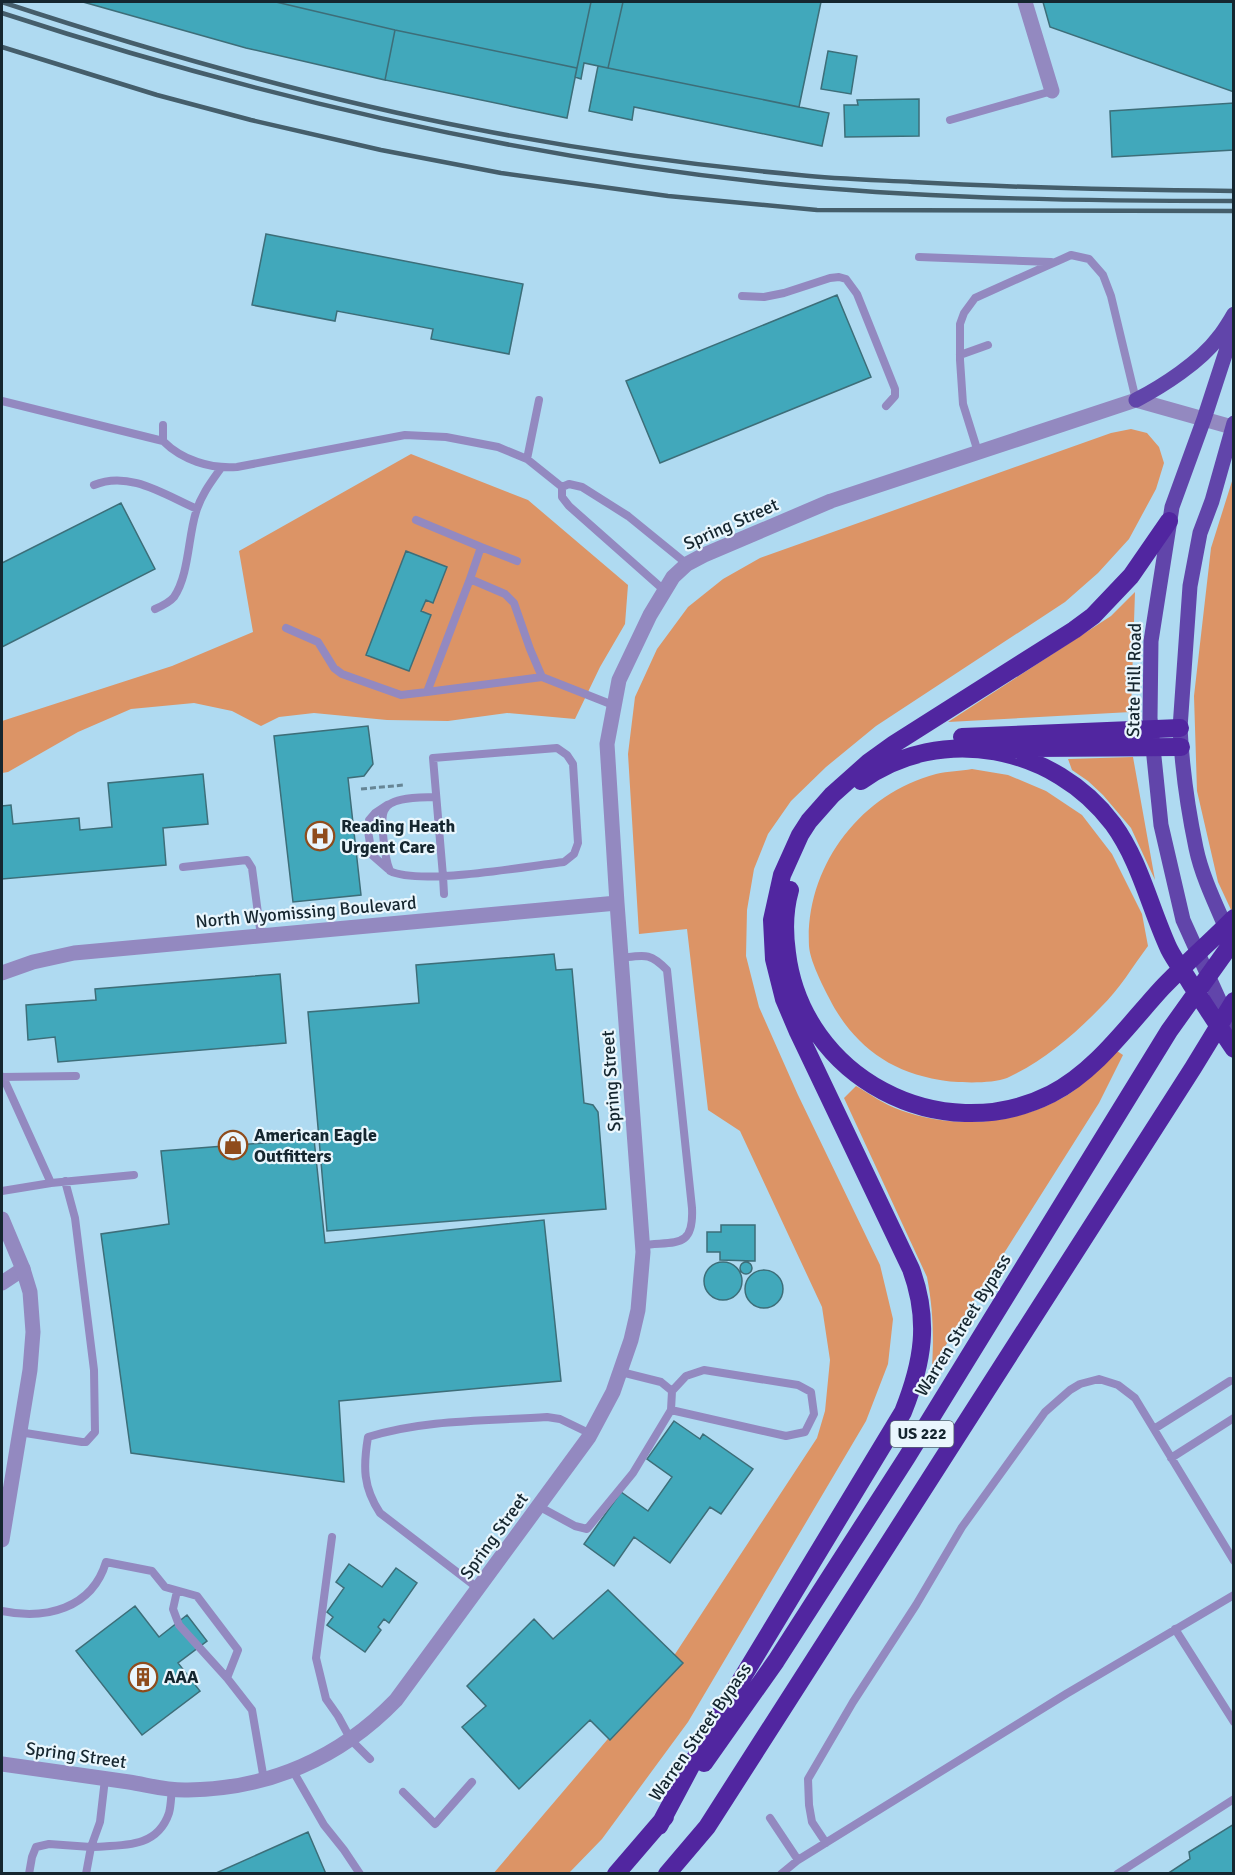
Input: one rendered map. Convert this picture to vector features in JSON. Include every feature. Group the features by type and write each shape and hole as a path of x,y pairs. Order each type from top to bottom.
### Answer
{"highway":[{"path":"658,1826 707,1736 903,1412 918,1370 923,1330 922,1304 916,1282 901,1245 798,1032 784,999 774,959 772,920 790,853 821,806 869,762 1093,616 1131,576 1169,521"},
{"path":"995,751 1151,739 1180,728"},
{"path":"869,762 913,744 942,738 1151,739 1181,747"},
{"path":"1233,918 1164,986 1091,1065 1064,1086 1034,1101 1000,1110 959,1113 901,1100 866,1082 849,1069 822,1040 806,1017 792,981 786,945 787,899 796,869 808,844 833,808 862,780 877,771 927,751 971,747 995,751 1014,756 1062,778 1079,789 1112,822 1130,851 1170,950 1233,1049"},
{"name":"Warren Street Bypass","path":"616,1874 658,1826 776,1661 870,1515 1169,1031 1233,940"},
{"name":"US 222","path":"667,1874 707,1827 1193,1068 1233,1001"},
{"path":"1193,1068 1233,1026"}],"main road":[{"path":"1136,400 1150,393 1198,358 1218,339 1233,314"},
{"name":"State Hill Road","path":"1233,327 1204,419 1172,507 1151,641 1151,739 1161,825 1183,920 1233,1033"},
{"path":"1233,426 1212,501 1200,533 1190,586 1180,728 1196,849 1210,891 1233,946"}],"street":[{"path":"1025,2 1052,91"},
{"path":"1136,400 1233,426"},
{"name":"Spring Street","path":"2,1764 186,1791 230,1787 293,1771 334,1751 380,1717 396,1700 540,1507 591,1434 608,1405 631,1340 638,1310 643,1245 607,744 619,680 650,615 674,577 687,564 734,542 831,501 1136,400"},
{"name":"North Wyomissing Boulevard","path":"2,973 33,962 74,953 617,903"},
{"path":"2,1219 30,1292 33,1332 30,1370 2,1540"},
{"path":"2,1283 22,1269"}],"lane":[{"path":"950,120 1052,91"},
{"path":"978,452 963,404 960,324 964,313 975,298 1071,255 1089,259 1103,275 1111,296 1136,400"},
{"path":"920,257 1054,262"},
{"path":"742,296 764,297 830,278 846,279 857,294 895,389 895,396 885,406"},
{"path":"960,355 988,345"},
{"path":"526,459 539,400"},
{"path":"2,401 163,441 172,451 197,462 221,468 237,467 405,435 456,439 498,447 526,459 562,487"},
{"path":"163,425 163,441"},
{"path":"155,609 174,597 179,585 197,509 205,490 221,468"},
{"path":"94,485 113,479 135,482 197,509"},
{"path":"562,487 575,484 591,492 628,516 687,564"},
{"path":"562,487 562,496 569,506 665,591"},
{"path":"416,520 517,561"},
{"path":"427,693 481,546"},
{"path":"470,579 505,594 513,603 542,677"},
{"path":"286,628 318,642 328,660 342,674 401,695 542,677 613,705"},
{"path":"436,797 401,800 387,805 369,820 368,831 372,855 399,876 442,876 564,861 574,854 578,843 573,764 567,754 557,748 434,758 436,797 442,876 444,894"},
{"path":"387,805 382,820 386,860 390,871"},
{"path":"183,867 247,860 252,868 261,936"},
{"path":"621,958 648,955 658,960 667,970 692,1208 693,1226 689,1236 682,1241 643,1245"},
{"path":"51,1183 2,1077 76,1076"},
{"path":"2,1191 65,1181 134,1175"},
{"path":"19,1432 86,1442 95,1432 94,1370 75,1218 65,1181"},
{"path":"540,1507 575,1526 587,1529 633,1473 671,1410 672,1391 686,1376 704,1370 798,1385 811,1392 814,1414 805,1432 786,1436 671,1410"},
{"path":"621,1372 661,1382 672,1391"},
{"path":"826,1843 812,1822 808,1805 808,1779 962,1527 1045,1412 1070,1390 1080,1384 1099,1379 1118,1385 1135,1398 1233,1561"},
{"path":"1154,1429 1230,1381"},
{"path":"479,1589 380,1513 373,1502 364,1468 368,1437 404,1428 547,1417 560,1419 591,1434"},
{"path":"1171,1458 1233,1418"},
{"path":"332,1537 316,1658 326,1699 351,1740 370,1759"},
{"path":"2,1611 36,1615 63,1609 96,1584 106,1562 152,1571 165,1587 197,1596 238,1650 227,1678"},
{"path":"177,1591 173,1609 179,1625 227,1678 252,1710 264,1780"},
{"path":"781,1874 798,1860 1066,1694 1233,1595"},
{"path":"1175,1629 1233,1722"},
{"path":"293,1771 324,1825 360,1874"},
{"path":"86,1874 91,1847 100,1822 105,1779"},
{"path":"403,1792 435,1824 472,1782"},
{"path":"29,1874 36,1846 50,1844 91,1847 144,1841 156,1834 169,1813 172,1789"},
{"path":"1117,1874 1233,1799"},
{"path":"770,1818 798,1860"}],"path":[{"path":"361,789 405,785"}],"shaded area":[{"path":"1131,429 1147,433 1159,447 1164,463 1156,489 1129,539 1098,573 1065,602 876,726 826,767 791,801 768,834 754,869 747,910 746,956 759,1007 798,1095 880,1265 893,1319 888,1364 866,1421 688,1722 602,1839 569,1873 493,1874 658,1680 817,1438 825,1411 830,1360 822,1307 740,1131 708,1110 687,929 639,934 628,754 635,697 657,649 688,607 723,579 760,558 1111,433"},
{"path":"411,454 528,500 628,585 625,624 600,667 575,719 507,713 448,721 387,720 314,713 279,717 261,726 232,711 194,703 131,709 78,732 8,772 2,773 2,721 172,666 253,632 239,551"},
{"path":"1233,478 1233,914 1218,882 1197,791 1194,696 1211,548"},
{"path":"1135,592 1131,712 948,722 1111,616"},
{"path":"1133,757 1155,880 1131,828 1103,795 1072,770 1068,759"},
{"path":"972,769 1008,775 1046,791 1082,815 1112,854 1142,914 1148,946 1108,1000 1080,1028 1033,1064 1000,1080 955,1082 923,1076 893,1065 879,1057 855,1036 835,1009 816,969 809,946 810,917 816,889 827,862 861,816 884,798 909,784 936,774"},
{"path":"1117,1051 1123,1055 1099,1103 932,1367 933,1322 927,1277 844,1098 856,1086 889,1105 921,1116 964,1122 1008,1118 1050,1104 1069,1094"}],"building":[{"path":"83,2 276,2 395,30 385,80 246,48"},
{"path":"276,2 591,2 577,68 395,30"},
{"path":"591,2 623,2 608,68 584,63 581,79 575,77"},
{"path":"623,2 821,2 799,107 608,68"},
{"path":"1043,2 1234,2 1234,92 1050,27"},
{"path":"395,30 577,68 567,118 385,80"},
{"path":"828,51 857,56 851,94 821,89"},
{"path":"598,66 829,113 822,146 634,107 632,120 589,111"},
{"path":"919,99 919,136 845,137 844,105 858,105 857,100"},
{"path":"1234,103 1234,150 1112,157 1110,111"},
{"path":"266,234 523,284 509,354 431,339 433,329 337,311 335,321 252,305"},
{"path":"837,295 871,377 660,463 626,381"},
{"path":"121,503 155,569 2,647 2,563"},
{"path":"406,551 447,567 433,603 426,600 421,611 431,615 409,671 366,655"},
{"name":"Reading Heath Urgent Care","path":"368,726 373,764 364,776 348,778 361,895 293,902 274,736"},
{"path":"203,774 208,824 163,828 166,865 2,879 2,806 11,805 13,824 79,818 80,830 112,827 108,783"},
{"path":"554,954 556,970 572,969 584,1103 593,1105 598,1112 606,1209 327,1231 308,1012 419,1003 416,965"},
{"path":"280,974 286,1043 58,1062 55,1037 28,1040 26,1005 96,1000 95,989"},
{"path":"314,1139 325,1243 544,1220 561,1381 339,1401 344,1482 131,1453 101,1234 169,1224 161,1151"},
{"path":"721,1225 755,1225 755,1261 720,1260 720,1252 707,1252 707,1232 721,1232"},
{"path":"723,1262 737,1267 742,1281 737,1295 723,1300 709,1295 704,1281 709,1267"},
{"path":"748,1262 752,1268 748,1274 744,1274 740,1266"},
{"path":"764,1270 771,1271 777,1276 782,1282 782,1296 777,1302 771,1307 764,1308 757,1307 751,1302 746,1296 745,1289 746,1282 751,1276 757,1271"},
{"path":"674,1421 700,1439 703,1434 753,1469 721,1514 710,1507 670,1563 634,1537 614,1566 584,1544 621,1492 648,1511 672,1477 647,1459"},
{"path":"349,1564 382,1587 396,1568 417,1583 389,1623 384,1619 378,1627 381,1630 365,1652 327,1625 333,1617 327,1612 344,1588 336,1582"},
{"path":"608,1590 683,1663 610,1740 590,1720 519,1789 462,1727 486,1706 467,1686 534,1619 553,1639"},
{"name":"AAA","path":"135,1606 159,1637 187,1615 207,1641 178,1663 200,1691 142,1735 76,1651"},
{"path":"1234,1824 1234,1874 1167,1874 1190,1859 1189,1852"},
{"path":"308,1832 326,1874 214,1874"}],"railway":[{"path":"2,2 119,39 295,89 415,117 596,150 718,167 842,178 1033,187 1234,191"},
{"path":"2,13 100,44 296,98 396,122 596,160 697,175 907,194 1234,201"},
{"path":"2,47 157,95 251,120 381,150 501,173 668,196 817,210 1234,211"}],"place":[{"name":"Reading Heath Urgent Care","path":"320,836"},
{"name":"American Eagle Outfitters","path":"233,1145"},
{"name":"AAA","path":"143,1677"}]}
